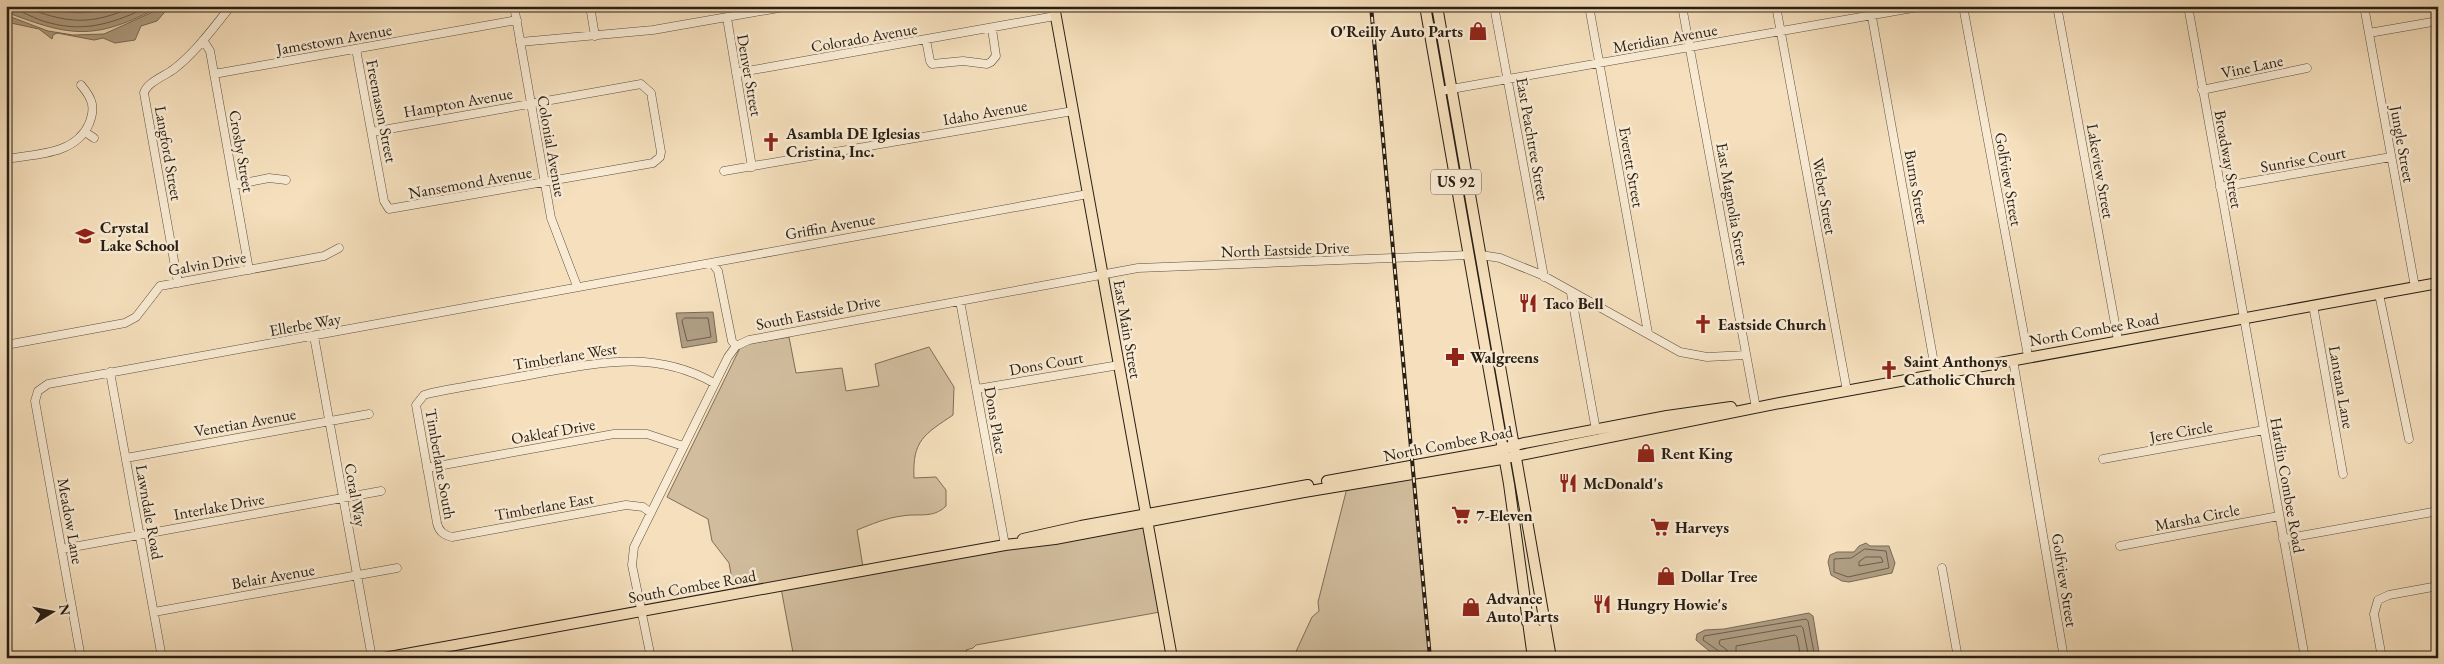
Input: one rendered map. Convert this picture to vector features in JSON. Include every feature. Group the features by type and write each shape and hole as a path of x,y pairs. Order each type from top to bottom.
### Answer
{"main road":[{"name":"US 92","path":"1425,6 1503,454 1533,658"},
{"name":"US 92","path":"1437,6 1551,658"},
{"name":"East Main Street","path":"1055,11 1172,658"},
{"path":"1457,186 1474,244 1481,255"},
{"name":"North Combee Road","path":"1147,518 1313,490 1503,454 1517,456 2028,356 2438,283"},
{"name":"North Combee Road","path":"1503,454 1515,445 1667,416 1740,405 1756,408"},
{"name":"South Combee Road","path":"384,658 1005,545 1033,543 1147,518"},
{"path":"1527,622 1536,630 1542,658"}],"street":[{"path":"203,40 231,6"},
{"name":"Colonial Avenue","path":"514,6 553,226 577,286"},
{"path":"590,6 595,36"},
{"path":"520,42 653,30 790,6"},
{"name":"East Peachtree Street","path":"1494,6 1544,277"},
{"name":"Everett Street","path":"1589,6 1648,333"},
{"name":"East Magnolia Street","path":"1682,6 1756,408"},
{"name":"Weber Street","path":"1776,6 1847,391"},
{"name":"Burns Street","path":"1870,6 1936,374"},
{"name":"Meridian Avenue","path":"1440,91 1924,6"},
{"name":"Golfview Street","path":"1963,6 2028,356"},
{"name":"Lakeview Street","path":"2057,6 2118,340"},
{"name":"Broadway Street","path":"2188,6 2244,317"},
{"name":"Jungle Street","path":"2364,6 2415,287"},
{"name":"Colorado Avenue","path":"736,73 992,29 1055,11"},
{"name":"Denver Street","path":"727,18 752,167"},
{"name":"Jamestown Avenue","path":"214,74 517,20"},
{"path":"2369,33 2438,21"},
{"path":"926,40 932,64 963,61 986,64 991,62 996,56 992,29"},
{"name":"Crosby Street","path":"203,40 210,51 249,270"},
{"name":"Langford Street","path":"178,283 145,98 146,88 178,66 203,40"},
{"name":"Freemason Street","path":"356,49 387,207"},
{"name":"Vine Lane","path":"2202,90 2307,68"},
{"name":"Hampton Avenue","path":"372,132 641,84 649,89 661,152 657,161 647,165"},
{"path":"6,158 63,149 77,141 85,132 94,106 92,98 81,85"},
{"name":"Idaho Avenue","path":"724,171 1073,111"},
{"path":"85,132 94,138"},
{"name":"Sunrise Court","path":"2220,187 2391,157"},
{"name":"Nansemond Avenue","path":"387,207 393,209 647,165"},
{"path":"234,185 269,178 286,180"},
{"name":"Griffin Avenue","path":"577,286 707,263 714,264 720,260 1088,194"},
{"name":"Galvin Drive","path":"6,345 125,323 136,317 160,286 324,256 339,248"},
{"name":"North Eastside Drive","path":"1102,274 1138,268 1469,255"},
{"path":"1481,255 1500,258 1544,277 1680,352 1723,358 1746,355"},
{"path":"651,658 632,554 682,446 714,383 736,346 732,341 718,271 714,264"},
{"name":"South Eastside Drive","path":"736,346 756,337 1102,274"},
{"name":"Ellerbe Way","path":"39,390 48,384 110,372 314,336 577,286"},
{"path":"1572,293 1596,430"},
{"path":"2379,294 2409,440"},
{"name":"Dons Place","path":"960,301 1005,545"},
{"name":"Lantana Lane","path":"2313,305 2343,474"},
{"name":"Hardin Combee Road","path":"2244,317 2305,658"},
{"name":"Coral Way","path":"314,336 372,658"},
{"name":"Golfview Street","path":"2013,360 2064,658"},
{"name":"Timberlane West","path":"419,399 430,393 616,361 650,361 668,364 684,368 714,383"},
{"name":"Dons Court","path":"977,389 1119,365"},
{"name":"Lawndale Road","path":"110,372 162,658"},
{"name":"Meadow Lane","path":"39,390 35,401 81,658"},
{"name":"Timberlane South","path":"419,399 416,405 437,523 442,533"},
{"name":"Venetian Avenue","path":"126,458 368,414"},
{"name":"Jere Circle","path":"2103,459 2264,430"},
{"name":"Oakleaf Drive","path":"427,468 614,434 647,434 682,446"},
{"name":"Interlake Drive","path":"62,549 381,491"},
{"name":"Timberlane East","path":"442,533 452,537 626,505 643,507 650,513"},
{"path":"2283,539 2438,510"},
{"name":"Marsha Circle","path":"2120,546 2279,516"},
{"name":"Belair Avenue","path":"154,612 397,568"},
{"path":"1942,568 1958,658"},
{"path":"2382,658 2374,614 2378,600 2389,595 2438,586"}],"shaded area":[{"path":"789,337 796,373 842,368 846,391 879,386 875,364 929,347 954,387 953,415 922,439 915,455 914,478 936,477 946,490 946,506 936,513 896,517 879,521 857,530 863,567 734,590 729,563 712,541 708,519 667,497 740,348 747,344"},
{"path":"1414,477 1429,658 1293,658 1312,617 1319,611 1318,602 1347,488"},
{"path":"1145,526 1160,612 976,645 966,650 968,658 794,658 781,588"}],"water":[{"path":"6,6 161,6 119,25 84,32 49,27 29,21 6,12"},
{"path":"166,6 170,6 157,21 141,26 135,40 115,43 103,38 94,40 57,33 53,35 52,39 39,29 6,22 6,15 48,31 73,35 104,34"},
{"path":"713,312 717,342 682,348 676,313"},
{"path":"1866,543 1870,546 1889,546 1895,563 1892,573 1849,582 1842,581 1831,575 1828,562 1830,555 1837,552 1854,552 1859,546"},
{"path":"1809,613 1813,616 1820,658 1728,658 1714,655 1696,640 1697,634 1705,630 1724,629"}],"railway":[{"path":"1371,6 1430,658"}],"place":[{"name":"O'Reilly Auto Parts","path":"1478,31"},
{"name":"Asambla DE Iglesias Cristina, Inc.","path":"771,142"},
{"name":"Crystal Lake School","path":"85,236"},
{"name":"Taco Bell","path":"1528,303"},
{"name":"Eastside Church","path":"1703,324"},
{"name":"Walgreens","path":"1455,357"},
{"name":"Saint Anthonys Catholic Church","path":"1889,370"},
{"name":"Rent King","path":"1646,453"},
{"name":"McDonald's","path":"1568,483"},
{"name":"7-Eleven","path":"1461,515"},
{"name":"Harveys","path":"1660,527"},
{"name":"Dollar Tree","path":"1666,576"},
{"name":"Hungry Howie's","path":"1602,604"},
{"name":"Advance Auto Parts","path":"1471,607"}]}
